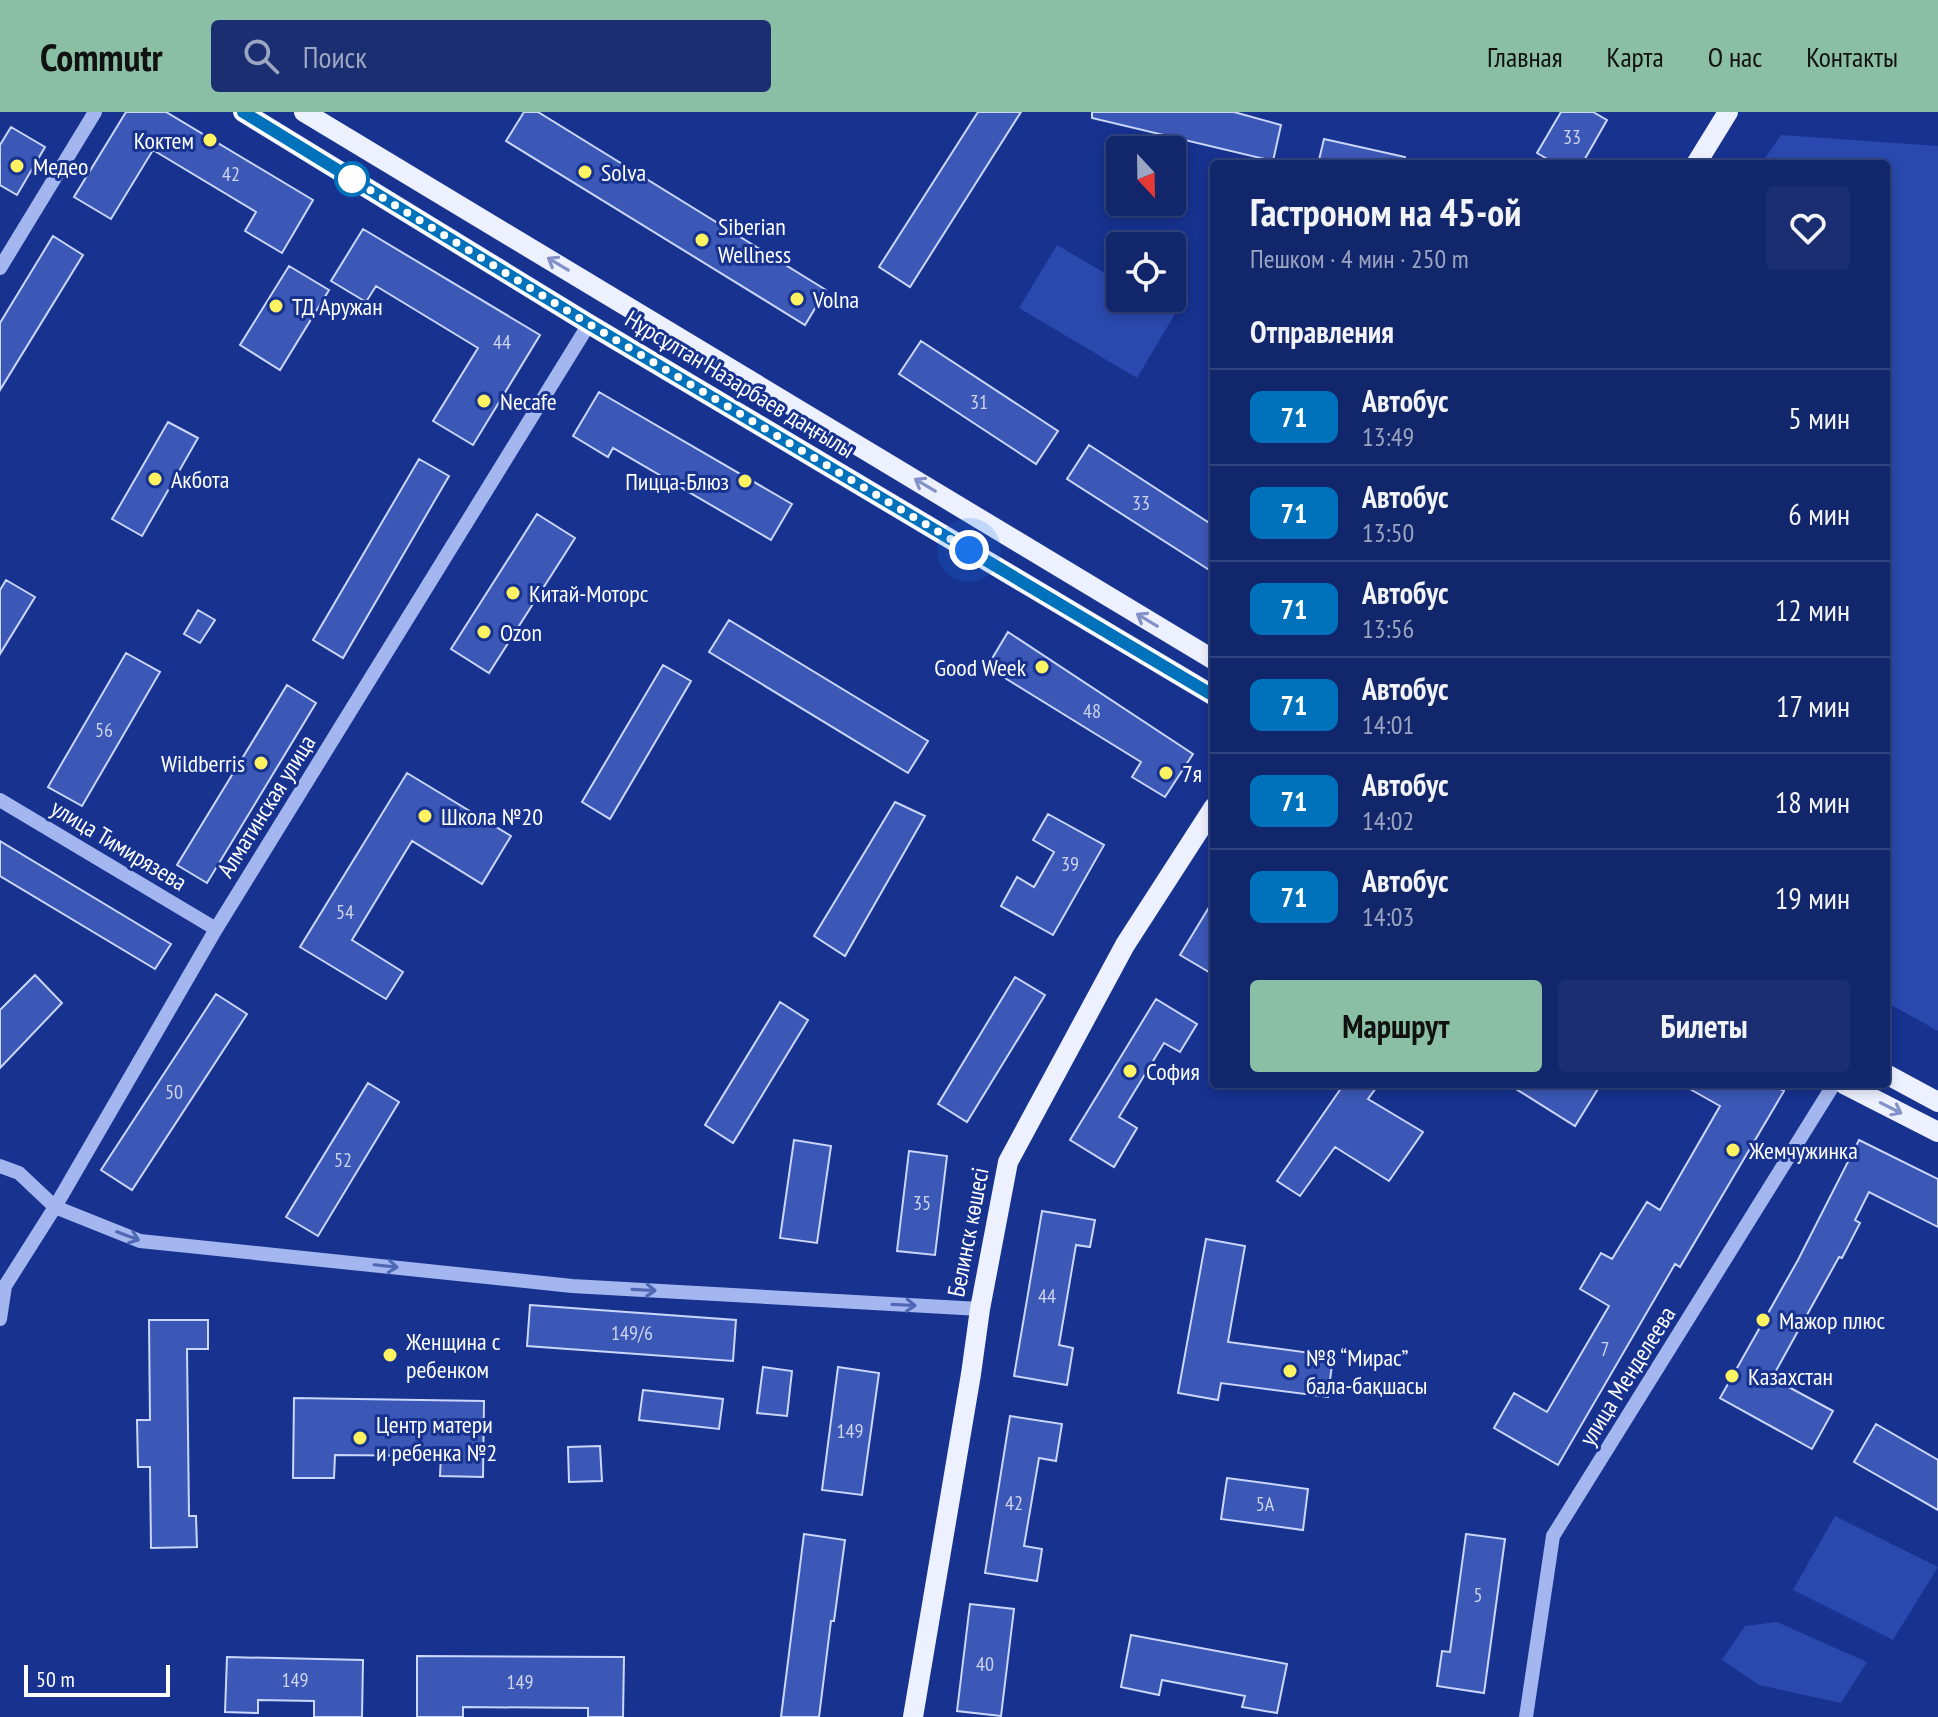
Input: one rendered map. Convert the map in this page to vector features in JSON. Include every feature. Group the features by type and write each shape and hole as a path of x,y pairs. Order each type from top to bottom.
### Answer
{"main road":[{"name":"Нұрсұлтан Назарбаев даңғылы","path":"243,112 589,324 1210,694"},
{"name":"Нұрсұлтан Назарбаев даңғылы","path":"304,112 1210,658"},
{"path":"1698,160 1728,112"},
{"path":"589,324 607,294"},
{"name":"Белинск көшесі","path":"913,1717 980,1309 1008,1162 1125,945 1210,813"},
{"path":"1890,1076 1938,1102"},
{"path":"1852,1088 1938,1132"}],"street":[{"path":"0,268 95,112"},
{"name":"Алматинская улица","path":"0,1319 5,1286 55,1207 216,929 589,324"},
{"name":"улица Тимирязева","path":"0,800 216,929"},
{"name":"улица Менделеева","path":"1526,1717 1553,1536 1832,1088"},
{"path":"0,1166 19,1173 55,1207 140,1241 572,1286 980,1309"}],"shaded area":[{"path":"1781,135 1938,146 1938,1031 1890,1004 1890,160 1764,160"},
{"path":"1057,245 1106,274 1106,312 1175,314 1137,378 1019,308"},
{"path":"1835,1516 1938,1567 1893,1640 1793,1590"},
{"path":"1777,1622 1867,1662 1841,1703 1759,1685 1722,1660 1745,1626"}],"building":[{"path":"126,112 166,112 313,200 282,253 245,231 256,212 153,150 111,219 74,197"},
{"path":"524,112 538,112 826,290 805,325 506,141"},
{"path":"978,112 1021,112 910,287 879,267"},
{"path":"1092,112 1234,112 1281,125 1273,160 1186,140 1186,136 1168,136 1092,118"},
{"path":"1561,112 1593,112 1607,120 1584,160 1549,160 1537,153"},
{"name":"Медео","path":"11,127 45,147 17,195 0,185 0,145"},
{"path":"1324,139 1405,157 1405,160 1319,160"},
{"path":"363,229 540,335 473,445 433,421 478,348 376,286 366,302 331,281"},
{"path":"53,236 83,255 0,390 0,323"},
{"path":"289,266 329,290 280,370 240,345"},
{"path":"921,341 1058,431 1036,464 899,374"},
{"path":"599,392 792,504 771,540 613,448 608,457 573,436"},
{"name":"Акбота","path":"168,422 198,438 142,536 112,519"},
{"path":"1089,445 1210,523 1210,570 1067,479"},
{"path":"419,459 449,476 343,658 313,640"},
{"name":"Китай-Моторс","path":"537,514 575,538 489,673 451,649"},
{"path":"6,580 35,597 0,654 0,590"},
{"path":"198,610 215,620 200,643 184,634"},
{"path":"729,620 928,741 908,773 709,652"},
{"path":"1008,632 1193,754 1165,797 1132,777 1141,762 987,667"},
{"path":"126,653 160,672 82,806 48,787"},
{"path":"663,665 691,681 610,819 582,802"},
{"path":"287,685 316,703 207,883 177,865"},
{"path":"407,773 511,836 482,884 412,841 352,940 403,972 386,999 300,947"},
{"path":"895,802 925,816 845,956 814,936"},
{"path":"1048,814 1104,845 1053,935 1001,906 1017,877 1034,887 1054,852 1033,840"},
{"path":"0,841 171,944 155,969 0,876"},
{"path":"1210,906 1210,973 1180,955"},
{"path":"35,975 62,1003 0,1068 0,1010"},
{"path":"1015,977 1045,995 967,1122 938,1104"},
{"path":"216,994 247,1014 132,1190 101,1170"},
{"path":"1156,999 1197,1024 1180,1052 1164,1043 1119,1117 1137,1128 1114,1167 1070,1140"},
{"path":"780,1002 808,1020 733,1143 705,1125"},
{"path":"368,1083 399,1102 318,1236 286,1217"},
{"path":"1341,1088 1376,1088 1368,1099 1423,1132 1389,1181 1335,1147 1300,1196 1277,1181"},
{"path":"1514,1088 1599,1088 1575,1126"},
{"path":"1688,1088 1778,1088 1784,1091 1680,1267 1675,1264 1558,1465 1494,1428 1514,1393 1547,1412 1609,1306 1580,1289 1601,1253 1612,1259 1647,1202 1660,1210 1720,1106"},
{"path":"794,1140 831,1146 817,1243 780,1238"},
{"path":"1859,1140 1938,1179 1938,1227 1869,1192 1855,1220 1860,1223 1842,1258 1839,1257 1772,1378 1833,1411 1812,1449 1720,1398 1798,1260"},
{"path":"909,1151 947,1156 935,1255 897,1251"},
{"path":"1042,1211 1095,1220 1090,1247 1076,1245 1059,1345 1073,1348 1067,1385 1014,1376"},
{"path":"1206,1239 1245,1246 1228,1342 1333,1356 1328,1397 1221,1383 1218,1400 1178,1393"},
{"path":"530,1305 736,1320 733,1361 527,1346"},
{"path":"149,1320 208,1320 208,1349 187,1349 189,1516 196,1516 197,1547 151,1548 150,1467 138,1467 137,1420 150,1420"},
{"path":"763,1367 792,1371 787,1416 757,1413"},
{"path":"838,1367 879,1373 862,1495 822,1490"},
{"path":"643,1390 723,1399 719,1429 639,1420"},
{"name":"Центр матери и ребенка №2","path":"294,1398 484,1401 483,1477 440,1476 441,1456 335,1455 334,1478 293,1478"},
{"path":"1010,1416 1062,1424 1056,1461 1039,1458 1024,1546 1042,1549 1037,1581 985,1573"},
{"path":"1876,1424 1938,1460 1938,1510 1854,1462"},
{"path":"600,1446 602,1481 569,1482 568,1447"},
{"path":"1227,1478 1308,1489 1303,1530 1221,1519"},
{"path":"804,1534 845,1540 819,1717 781,1717"},
{"path":"1466,1534 1505,1539 1484,1693 1437,1686 1442,1651 1450,1652"},
{"path":"970,1604 1014,1609 1001,1716 957,1711"},
{"path":"1131,1635 1287,1664 1277,1713 1242,1707 1245,1696 1162,1680 1159,1695 1121,1687"},
{"path":"417,1656 624,1657 623,1717 588,1717 588,1708 463,1707 463,1717 417,1717"},
{"path":"227,1657 363,1660 362,1717 314,1717 314,1701 258,1700 258,1713 225,1712"}],"bus line":[{"name":"71","path":"243,112 589,324 1210,694"}],"place":[{"name":"Коктем","path":"210,140"},
{"name":"Медео","path":"17,166"},
{"name":"Solva","path":"585,172"},
{"name":"Siberian Wellness","path":"702,240"},
{"name":"Volna","path":"797,299"},
{"name":"ТД Аружан","path":"276,306"},
{"name":"Necafe","path":"484,401"},
{"name":"Акбота","path":"155,479"},
{"name":"Пицца-Блюз","path":"745,481"},
{"name":"Китай-Моторс","path":"513,593"},
{"name":"Ozon","path":"484,632"},
{"name":"Good Week","path":"1042,667"},
{"name":"Wildberris","path":"261,763"},
{"name":"7я","path":"1166,773"},
{"name":"Школа №20","path":"425,816"},
{"name":"София","path":"1130,1071"},
{"name":"Жемчужинка","path":"1733,1150"},
{"name":"Мажор плюс","path":"1763,1320"},
{"name":"Женщина с ребенком","path":"390,1355"},
{"name":"№8 “Мирас” бала-бақшасы","path":"1290,1371"},
{"name":"Казахстан","path":"1732,1376"},
{"name":"Центр матери и ребенка №2","path":"360,1438"}],"route":[{"path":"352,179 349,177 969,550"}]}
